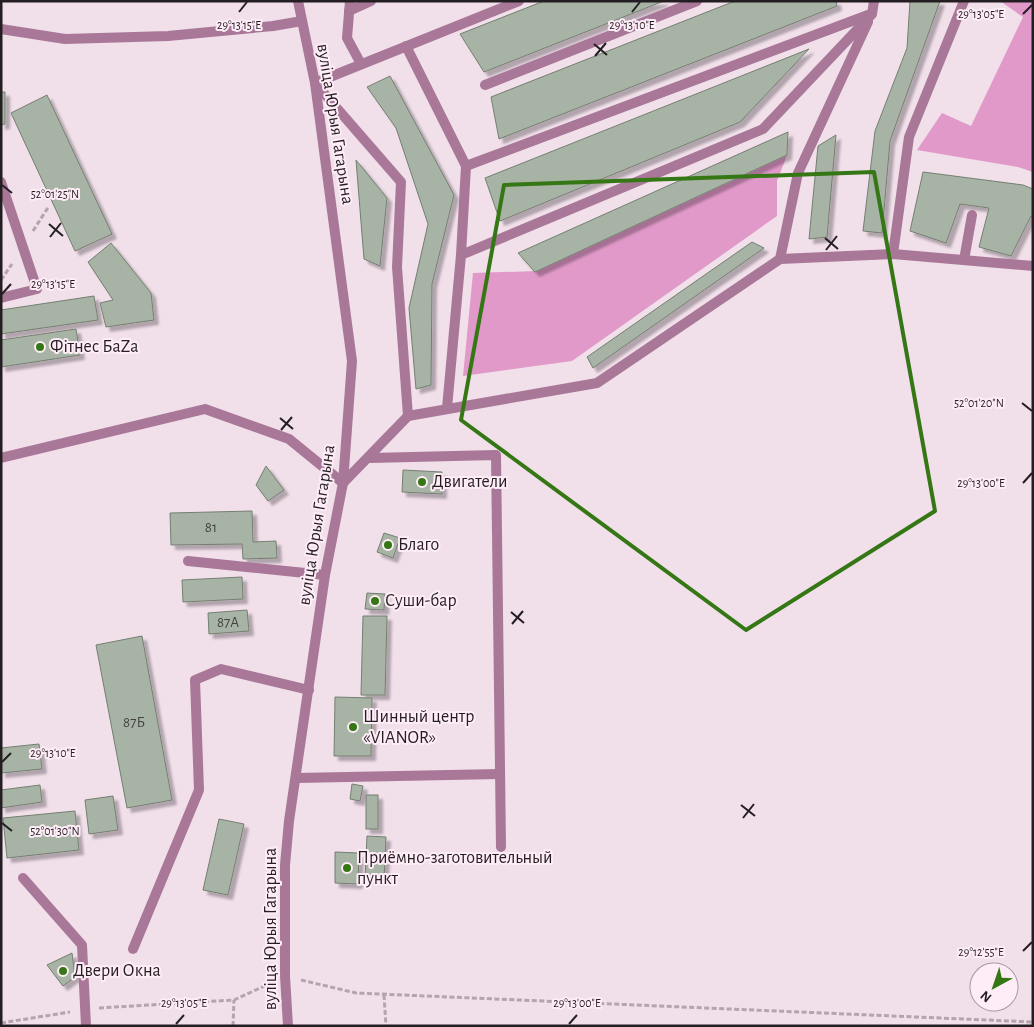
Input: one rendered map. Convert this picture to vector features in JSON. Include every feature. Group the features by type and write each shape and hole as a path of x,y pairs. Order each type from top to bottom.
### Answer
{"street":[{"name":"вуліца Юрыя Гагарына","path":"288,1026 285,976 285,864 289,821 310,690 325,575 343,483 352,361 315,83 298,1"},
{"path":"361,64 347,38 349,6 371,1"},
{"path":"408,416 397,267 401,182 315,83 519,1"},
{"path":"485,85 698,1"},
{"path":"780,260 798,173 872,14 874,1"},
{"path":"893,254 909,137 964,1"},
{"path":"466,166 872,14"},
{"path":"461,255 763,130 872,14"},
{"path":"1,29 65,39 168,36 273,26 302,21"},
{"path":"406,46 466,166 461,255 447,408"},
{"path":"1,182 37,289 1,298"},
{"path":"964,260 972,215"},
{"path":"1,458 205,409 289,439 343,483 370,458 408,416 597,383 780,260 893,254 1033,266"},
{"path":"370,458 496,455 501,847"},
{"path":"188,561 325,575"},
{"path":"133,949 199,790 195,680 221,669 310,690"},
{"path":"296,778 500,774"},
{"path":"23,878 82,945 86,1026"}],"path":[{"path":"1,1023 84,1009 234,1000 285,976 356,993 384,995 1033,1022"},
{"path":"384,995 386,1026"},
{"path":"233,1026 234,1000"}],"highlighted area":[{"path":"874,172 935,511 746,630 461,420 504,185"}],"shaded area":[{"path":"1000,1 1033,1 1033,172 1018,167 917,150 942,113 971,126 1023,17"},
{"path":"787,155 777,181 777,216 572,361 463,376 473,273 537,271"}],"building":[{"path":"544,1 664,1 484,72 460,34"},
{"path":"735,1 836,1 837,6 499,139 491,97"},
{"path":"910,1 940,1 890,141 882,233 863,231 875,131 907,48"},
{"path":"809,49 740,122 500,221 485,178"},
{"path":"390,76 454,195 432,284 431,385 416,389 409,308 428,224 396,128 367,87"},
{"path":"1,92 5,92 5,124 1,125"},
{"path":"47,95 112,234 75,251 11,113"},
{"path":"788,132 787,155 535,272 518,253"},
{"path":"836,135 827,237 809,239 818,146"},
{"path":"356,160 387,198 380,266 364,259"},
{"path":"923,172 1023,185 1033,189 1033,217 1031,216 1011,256 979,247 989,208 960,204 946,243 910,231"},
{"path":"752,242 764,248 593,368 587,357"},
{"path":"111,243 151,293 154,320 106,327 100,303 113,300 88,262"},
{"path":"94,296 98,320 1,334 1,310"},
{"name":"Фітнес БаZa","path":"76,329 80,355 1,367 1,340"},
{"path":"266,466 284,490 268,501 256,485"},
{"name":"Двигатели","path":"403,470 442,472 442,494 402,492"},
{"path":"252,511 253,542 276,541 277,558 243,559 242,544 171,545 170,513"},
{"name":"Благо","path":"384,533 400,538 393,558 377,552"},
{"path":"242,577 243,599 183,602 182,580"},
{"name":"Суши-бар","path":"367,593 385,594 384,610 365,609"},
{"path":"247,610 249,631 209,634 208,613"},
{"path":"363,616 387,616 385,695 361,695"},
{"path":"142,636 172,800 127,808 96,645"},
{"name":"Шинный центр «VIANOR»","path":"335,697 372,698 371,756 334,756"},
{"path":"39,744 42,769 1,773 1,748"},
{"path":"352,784 363,786 360,801 350,799"},
{"path":"40,785 42,802 1,808 1,790"},
{"path":"366,795 378,795 378,829 366,829"},
{"path":"113,796 118,830 89,834 85,800"},
{"path":"75,811 79,850 7,858 3,818"},
{"path":"219,819 244,824 228,895 203,890"},
{"path":"367,836 386,837 384,880 365,879"},
{"name":"Приёмно-заготовительный пункт","path":"335,852 359,853 358,884 335,883"},
{"name":"Двери Окна","path":"72,953 75,977 63,986 47,965"}],"place":[{"name":"Фітнес БаZa","path":"40,347"},
{"name":"Двигатели","path":"422,482"},
{"name":"Благо","path":"388,545"},
{"name":"Суши-бар","path":"375,601"},
{"name":"Шинный центр «VIANOR»","path":"353,727"},
{"name":"Приёмно-заготовительный пункт","path":"347,868"},
{"name":"Двери Окна","path":"63,971"}]}
